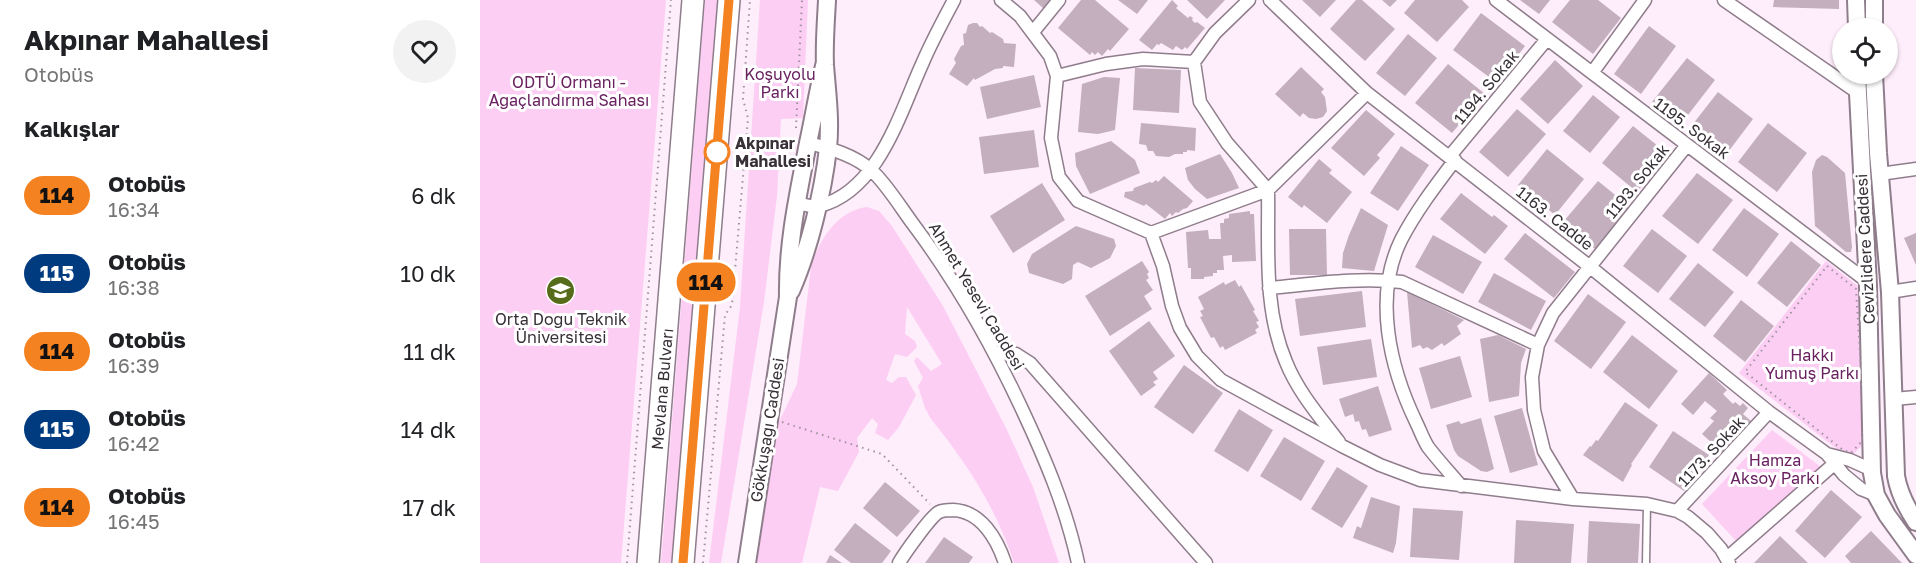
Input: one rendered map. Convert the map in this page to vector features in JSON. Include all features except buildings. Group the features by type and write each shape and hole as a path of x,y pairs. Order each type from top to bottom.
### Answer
{"highway":[{"name":"Mevlana Bulvarı","path":"648,563 693,0"},
{"path":"683,563 729,0"}],"main road":[{"path":"788,297 799,272 817,207 828,147 828,94 825,62 827,0"},
{"path":"1856,0 1857,18"},
{"path":"1874,0 1874,18"},
{"path":"788,297 790,244 802,140 825,62"},
{"name":"Cevizlidere Caddesi","path":"1857,84 1868,282 1872,470 1876,495 1887,515 1916,555"},
{"name":"Cevizlidere Caddesi","path":"1875,84 1890,292 1896,476 1902,499 1916,522"},
{"path":"1857,92 1876,104"},
{"name":"Gökkuşağı Caddesi","path":"747,563 788,297"},
{"path":"1872,470 1896,476"},
{"path":"1876,495 1902,499"}],"street":[{"path":"796,203 817,207 850,192 871,170 900,116 923,61 954,0"},
{"path":"1001,0 1020,16 1050,56 1056,76 1051,138 1059,177 1078,201 1151,233 1268,190 1367,93"},
{"path":"1034,32 1059,0"},
{"path":"1249,0 1215,33 1194,62 1200,102 1227,143 1268,190 1269,288 1275,328 1286,363 1307,401 1342,446"},
{"name":"1163. Cadde","path":"1270,0 1367,93 1589,266 1830,459 1862,489 1876,495"},
{"name":"1195. Sokak","path":"1496,0 1868,282"},
{"path":"1592,73 1645,0"},
{"path":"1724,0 1857,92"},
{"name":"1194. Sokak","path":"1461,486 1427,446 1406,401 1392,358 1388,321 1388,280 1400,242 1452,158 1547,39"},
{"path":"1056,76 1106,64 1143,59 1194,62"},
{"name":"Ahmet Yesevi Caddesi","path":"802,140 828,147 871,170 936,255 995,353 1049,469 1068,524 1078,563"},
{"name":"1193. Sokak","path":"1573,499 1544,451 1534,410 1532,377 1538,345 1553,313 1687,145"},
{"path":"1880,174 1916,169"},
{"path":"1151,233 1163,266 1172,306 1180,328 1197,356 1221,380 1342,446 1380,465 1420,480 1573,499 1647,504 1677,511 1707,533 1728,561 1830,459"},
{"path":"1269,288 1343,282 1388,280 1402,282 1538,345"},
{"path":"1890,292 1916,288"},
{"path":"995,353 1016,354 1030,363 1206,563"},
{"path":"1894,399 1916,397"},
{"name":"1173. Sokak","path":"1677,511 1769,412"},
{"name":"1163. Cadde","path":"1830,459 1850,460 1872,470"},
{"path":"899,563 906,551 939,512 958,511 978,519 985,525 1005,563"}],"lane":[{"path":"1646,563 1647,504"}],"path":[{"path":"627,563 671,0"},
{"path":"703,563 725,315 732,305 748,118 742,99 750,0"},
{"path":"802,0 802,140"},
{"path":"1827,266 1856,289 1864,416 1863,440 1851,453 1843,450 1745,372 1827,266"},
{"path":"776,421 882,454 939,512"}],"green space":[{"name":"ODTÜ Ormanı - Ağaçlandırma Sahası","path":"480,0 666,0 621,563 480,563"},
{"path":"705,0 718,0 694,321 673,563 661,563"},
{"name":"Koşuyolu Parkı","path":"760,0 808,0 803,118 781,119 777,196 764,302 721,563 709,563 740,307"},
{"path":"867,207 879,211 892,226 943,306 1007,430 1033,487 1059,563 1014,563 999,524 979,487 925,408 918,386 923,378 914,361 917,357 931,371 942,364 907,307 905,334 915,341 917,347 907,357 895,354 886,380 892,383 899,377 906,377 916,395 899,427 888,440 875,433 878,424 872,418 857,438 859,452 838,491 820,487 802,563 757,563 777,426 797,384 814,257 824,237 838,221 847,214"},
{"name":"Hakkı Yumuş Parkı","path":"1826,261 1859,287 1867,417 1865,442 1852,456 1842,453 1739,373"},
{"name":"Hamza Aksoy Parkı","path":"1772,430 1821,467 1737,542 1702,504"}],"bus line":[{"name":"114","path":"683,563 729,0"}],"place":[{"name":"Akpınar Mahallesi","path":"717,152"},
{"name":"Orta Doğu Teknik Üniversitesi","path":"561,291"}]}
